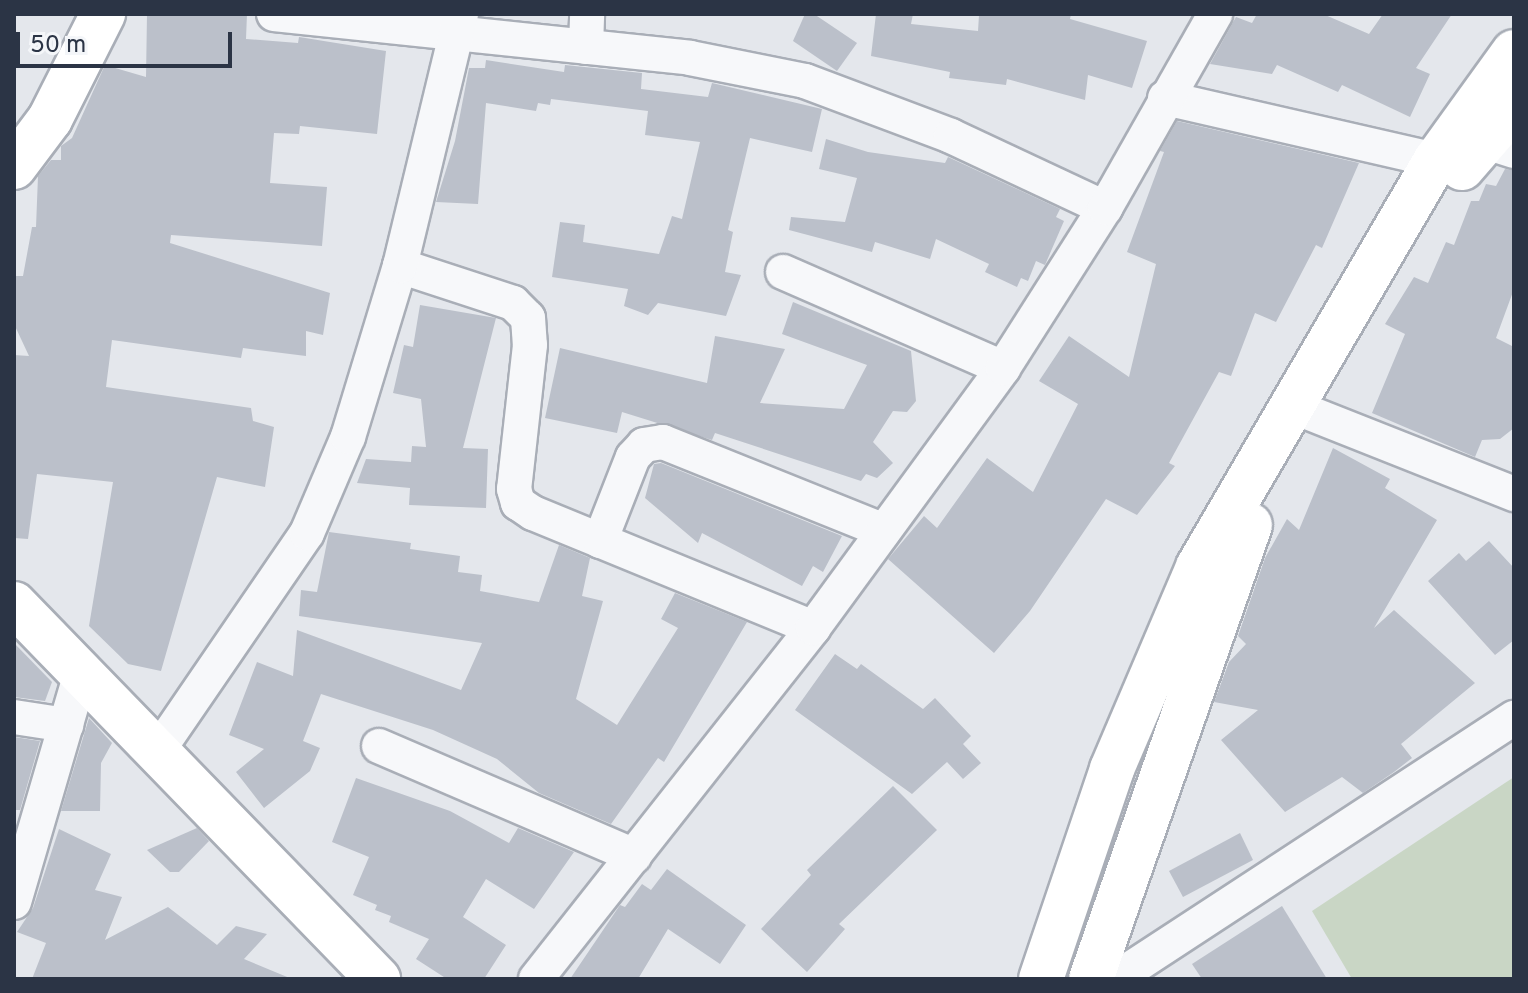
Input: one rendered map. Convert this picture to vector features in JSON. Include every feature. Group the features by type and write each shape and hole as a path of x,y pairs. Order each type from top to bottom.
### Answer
{"main road":[{"path":"14,167 50,119 103,14"},
{"path":"1041,979 1112,769 1198,567 1436,160 1514,52"},
{"path":"1091,979 1237,549 1370,289 1498,146 1514,108"},
{"path":"14,604 80,676 378,979"}],"street":[{"path":"274,14 586,30 690,58 805,81 951,136 1105,208"},
{"path":"536,979 813,628 1003,368 1105,208 1215,14"},
{"path":"157,752 307,533 348,437 400,266 460,25"},
{"path":"1165,98 1436,160"},
{"path":"400,266 513,303 528,318 530,345 514,489 518,503 533,513 813,628"},
{"path":"783,272 1003,368"},
{"path":"1307,412 1514,494"},
{"path":"600,541 633,457 644,445 663,442 884,531"},
{"path":"16,884 80,676"},
{"path":"14,717 66,725"},
{"path":"1115,979 1514,718"},
{"path":"379,746 634,856"}],"green space":[{"path":"1514,777 1514,979 1352,979 1312,911"}],"building":[{"path":"147,14 247,14 246,39 298,43 299,37 386,51 377,134 300,126 299,134 274,133 270,183 327,187 322,246 171,235 170,243 330,293 323,335 306,331 306,356 243,348 241,358 112,340 106,387 251,408 253,421 274,427 265,487 217,477 161,671 128,664 89,626 113,482 37,474 28,539 14,538 14,355 29,356 14,324 14,276 23,276 32,227 36,227 38,176 51,160 61,160 61,146 72,138 105,65 146,77"},
{"path":"805,14 814,14 857,43 837,71 793,41"},
{"path":"876,14 913,14 911,24 978,31 979,15 1071,14 1070,19 1147,41 1132,88 1088,75 1085,100 1007,79 1006,85 949,78 950,72 871,56"},
{"path":"1257,14 1323,14 1369,34 1383,14 1452,14 1416,68 1430,74 1410,117 1342,85 1338,92 1277,65 1272,74 1210,64 1236,17 1252,23"},
{"path":"486,60 564,72 565,65 642,73 641,89 708,97 712,83 822,109 812,152 750,138 728,230 733,232 725,272 741,275 726,316 658,303 648,315 624,306 628,289 552,277 560,222 585,225 583,242 659,254 672,216 682,219 700,142 645,135 648,111 551,99 550,105 538,103 536,111 486,103 478,204 436,202 455,141 469,68 485,68"},
{"path":"1177,121 1359,163 1322,248 1316,245 1276,322 1255,313 1231,376 1219,372 1169,463 1175,466 1137,515 1106,499 1030,611 994,653 888,559 924,516 937,528 987,458 1033,492 1078,404 1039,381 1069,336 1129,377 1156,264 1127,252 1164,152 1160,151"},
{"path":"826,139 868,152 945,163 948,157 1060,209 1056,217 1064,221 1045,265 1036,261 1028,281 1021,278 1017,287 985,272 989,264 936,239 930,259 875,242 872,252 789,230 791,217 845,222 857,178 819,169"},
{"path":"1505,169 1514,170 1514,289 1496,338 1514,347 1514,428 1500,439 1482,440 1475,457 1372,413 1405,334 1385,324 1414,277 1428,283 1446,242 1454,245 1471,201 1479,201 1486,184 1496,186"},
{"path":"793,302 911,351 916,401 907,412 893,411 873,442 893,463 877,478 866,474 861,481 715,433 712,440 622,412 617,433 545,418 560,348 707,383 715,336 785,349 760,403 844,409 867,365 782,334"},
{"path":"420,305 496,318 463,448 488,449 486,508 409,505 410,488 357,483 366,459 411,462 412,446 426,447 421,399 393,393 404,345 413,347"},
{"path":"1333,448 1390,479 1385,488 1437,520 1374,628 1394,610 1475,683 1401,744 1412,758 1394,772 1363,793 1342,777 1285,812 1221,740 1258,710 1214,702 1229,662 1246,644 1238,636 1265,558 1287,519 1299,530"},
{"path":"661,463 842,536 823,572 813,566 802,586 702,533 698,543 645,498 654,464"},
{"path":"329,532 411,543 410,549 460,556 458,572 482,575 480,591 539,602 559,545 590,558 582,596 603,601 576,699 617,725 678,628 661,619 675,593 747,622 664,762 658,758 611,824 539,793 497,759 433,730 321,694 303,741 320,748 310,771 264,808 236,772 264,749 229,735 257,662 293,676 297,630 461,690 482,643 299,616 301,590 317,592"},
{"path":"1489,541 1514,568 1514,640 1495,655 1428,581 1459,553 1466,561"},
{"path":"14,643 52,682 45,701 14,697"},
{"path":"835,654 857,669 861,664 923,709 935,698 971,736 963,744 981,763 963,779 947,762 912,794 795,710"},
{"path":"89,718 112,743 101,763 100,811 61,811"},
{"path":"14,737 40,741 20,810 14,810"},
{"path":"356,778 450,811 509,843 518,828 574,852 534,909 486,879 463,917 506,945 484,979 447,979 416,959 429,939 389,922 391,916 375,910 377,905 353,895 369,857 332,842"},
{"path":"893,786 937,830 839,924 845,929 807,972 761,929 811,875 807,870"},
{"path":"197,828 209,841 179,872 170,872 147,850"},
{"path":"59,829 111,854 95,890 122,897 105,940 168,907 217,945 236,926 267,934 244,959 292,979 32,979 46,943 17,932 33,908"},
{"path":"1240,833 1253,860 1183,897 1169,871"},
{"path":"667,869 746,925 720,964 668,929 638,979 570,979 620,905 625,907 642,884 651,890"},
{"path":"1282,906 1327,979 1202,979 1192,964"}]}
